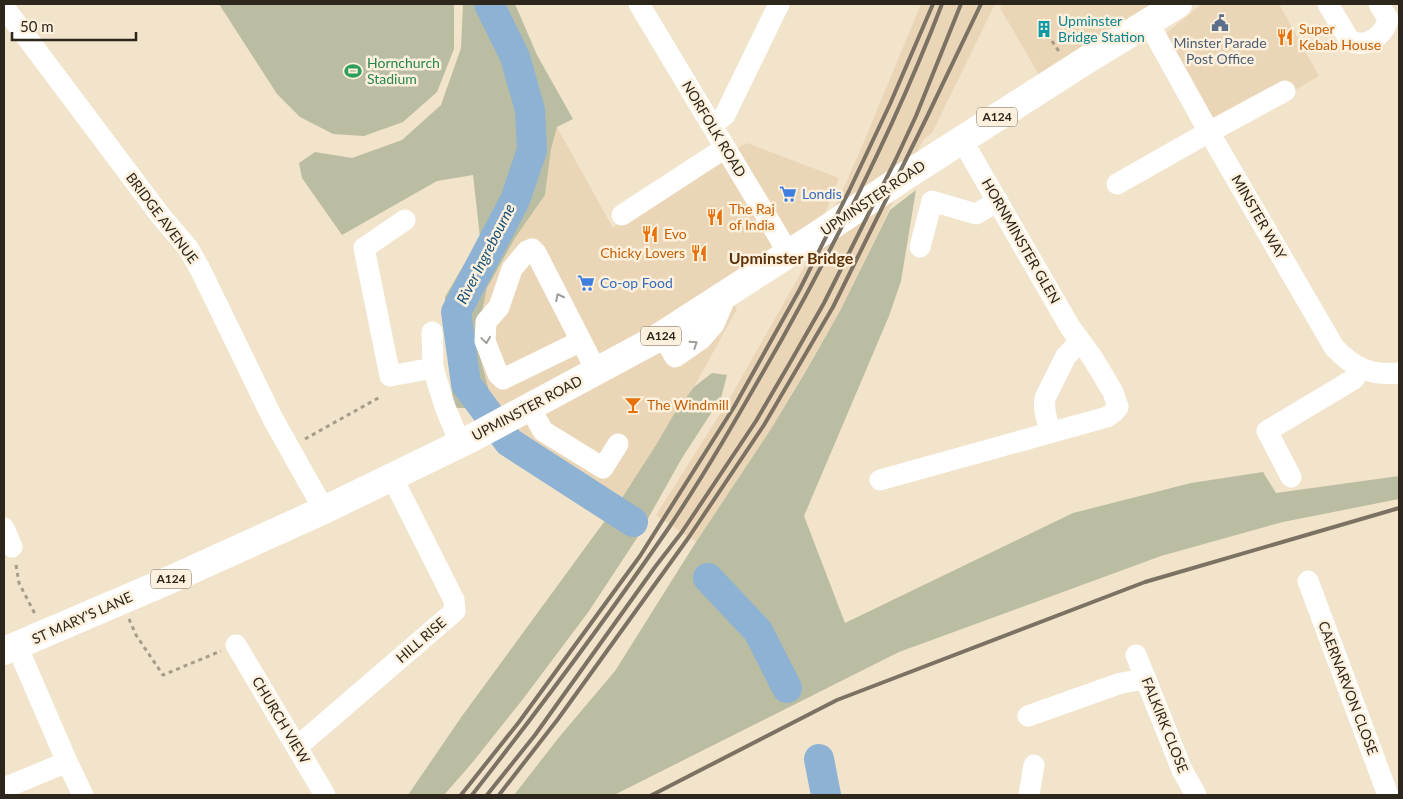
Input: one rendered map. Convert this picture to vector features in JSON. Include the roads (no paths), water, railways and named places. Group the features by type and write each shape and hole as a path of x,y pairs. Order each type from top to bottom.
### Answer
{"main road":[{"name":"UPMINSTER ROAD","path":"324,510 460,443 656,339 1159,11"},
{"name":"ST MARY'S LANE","path":"10,649 324,510"}],"street":[{"name":"NORFOLK ROAD","path":"639,4 789,254"},
{"path":"712,125 725,115 779,4"},
{"path":"1328,4 1350,41 1360,44 1373,39 1383,32 1387,26 1388,19 1379,4"},
{"name":"BRIDGE AVENUE","path":"4,7 160,215 188,248 289,448 324,510"},
{"name":"MINSTER WAY","path":"1159,11 1209,132 1334,347 1350,362 1360,368 1387,374 1399,373"},
{"path":"1117,184 1285,91"},
{"name":"HORNMINSTER GLEN","path":"880,480 1107,416 1118,407 1113,392 1092,357 1070,327 962,140"},
{"path":"622,215 725,148"},
{"path":"920,247 932,201 976,214 998,201"},
{"path":"405,220 364,248 390,376 433,368"},
{"path":"582,340 503,379 498,374 485,341 486,322 499,307 512,269 527,251 532,249 536,253 582,340 597,372"},
{"path":"432,332 433,368 445,407 460,443"},
{"path":"1051,432 1045,413 1045,398 1066,356 1080,342"},
{"path":"1291,477 1267,431 1354,379 1360,368"},
{"path":"506,419 534,415 543,431 603,468 618,444"},
{"name":"HILL RISE","path":"297,747 455,611 454,600 392,477"},
{"name":"CAERNARVON CLOSE","path":"1308,581 1388,795"},
{"name":"CHURCH VIEW","path":"236,645 325,795"},
{"path":"10,649 83,795"},
{"name":"FALKIRK CLOSE","path":"1136,655 1182,770 1196,795"},
{"path":"1028,716 1121,683 1146,679"},
{"path":"4,788 67,762"},
{"path":"1030,795 1034,765"}],"waterway":[{"name":"River Ingrebourne","path":"489,4 515,57 530,110 532,150 515,200 456,312 466,384 509,442 633,522"},
{"name":"River Ingrebourne","path":"708,578 758,631 787,688"},
{"name":"River Ingrebourne","path":"819,759 826,795"}],"railway":[{"path":"461,795 519,722 640,556 734,407 800,289 849,191 890,104 933,4"},
{"path":"472,795 622,595 670,526 728,434 782,339 868,174 907,90 942,4"},
{"path":"487,795 535,735 682,532 756,421 824,303 895,161 916,116 961,4"},
{"path":"499,795 558,719 689,537 764,425 833,307 981,4"},
{"path":"652,795 837,700 1145,582 1399,508"}],"place":[{"name":"Minster Parade Post Office","path":"1220,23"},
{"name":"Upminster Bridge Station","path":"1044,29"},
{"name":"Super Kebab House","path":"1285,37"},
{"name":"Hornchurch Stadium","path":"353,71"},
{"name":"Londis","path":"788,194"},
{"name":"The Raj of India","path":"715,217"},
{"name":"Evo","path":"650,234"},
{"name":"Chicky Lovers","path":"699,253"},
{"name":"Co-op Food","path":"586,283"},
{"name":"The Windmill","path":"633,405"}],"district":[{"name":"Upminster Bridge","path":"791,258"}]}
